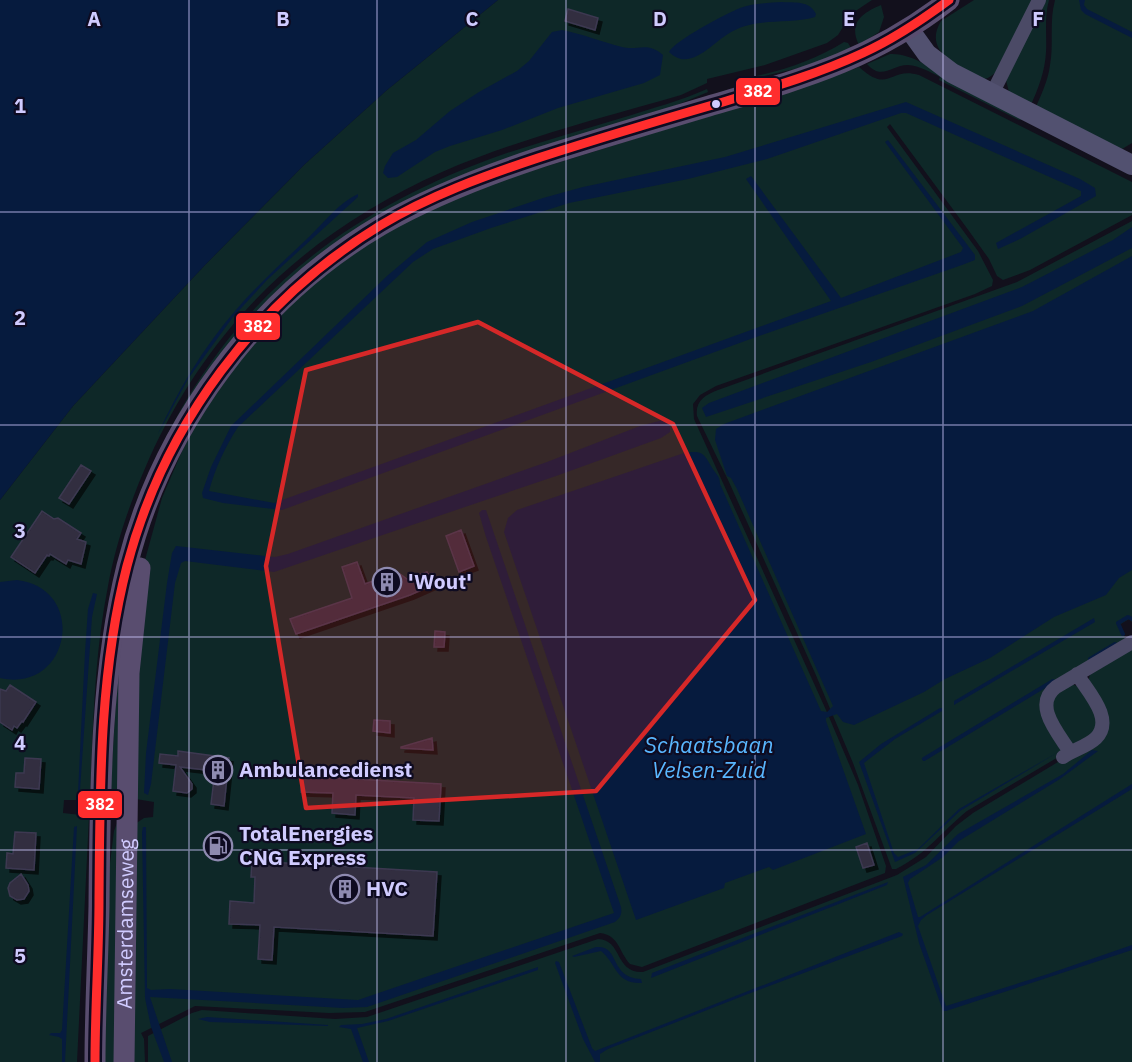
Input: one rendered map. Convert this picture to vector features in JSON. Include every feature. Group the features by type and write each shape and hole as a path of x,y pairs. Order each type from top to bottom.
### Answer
{"main road":[{"name":"Amsterdamseweg","path":"95,1062 98,856 105,722 114,632 126,570 148,502 170,451 240,346 290,294 342,250 403,213 502,170 825,71 872,51 909,29 949,0"},
{"name":"Amsterdamseweg","path":"124,1062 128,682 135,603 143,550 158,499 200,403"}],"street":[{"path":"992,94 1039,0"},
{"path":"909,29 934,61 959,77 1132,165"},
{"path":"1077,674 1099,708 1103,725 1096,739 1067,754 1052,724 1046,704 1052,690 1077,674 1132,642"}],"highlighted area":[{"path":"478,322 673,424 755,600 596,791 306,808 266,566 306,370"}],"green space":[{"path":"498,0 872,0 851,14 838,35 827,43 765,65 707,79 707,83 681,95 500,149 442,172 393,196 348,223 306,254 268,287 233,325 202,366 174,410 149,459 125,521 111,570 103,612 97,666 90,800 64,800 63,813 89,816 77,1062 0,1062 0,500 73,406 205,265 305,164 387,90"},
{"path":"974,0 1032,0 996,72 981,80 944,56 936,41 941,21"},
{"path":"1045,0 1049,0 1045,59 1041,80 1030,107 1009,92 1006,80"},
{"path":"1055,0 1132,0 1132,143 1122,149 1035,109 1049,71"},
{"path":"881,5 884,17 879,32 859,45 855,31 856,25 863,15"},
{"path":"844,42 848,43 851,48 812,65 742,81 741,79 794,65"},
{"path":"890,54 907,56 1024,119 1019,120 939,80 940,77 921,68 908,65 882,72 872,69 867,64"},
{"path":"859,67 877,79 909,73 919,75 1132,182 1132,215 1030,270 1003,280 997,276 989,259 890,124 887,127 978,251 993,280 992,286 716,386 700,395 693,404 694,419 858,785 886,866 885,873 642,967 630,964 615,941 606,934 600,933 365,1012 329,1013 195,1006 141,1033 144,1039 145,1062 128,1062 135,824 144,818 153,817 154,802 136,799 132,793 145,560 162,498 182,451 197,422 242,357 310,285 387,230 483,186 815,83"},
{"path":"707,89 708,92 332,248 168,442 135,508 163,443 196,385 234,333 276,287 325,246 378,211 438,180 504,154"},
{"path":"1132,221 1132,622 1129,619 1119,625 1126,640 1045,693 1064,748 1060,756 967,811 917,856 896,869 892,869 853,763 815,673 697,416 699,402 705,396 718,390 1017,282"},
{"path":"121,618 119,801 110,797"},
{"path":"1132,646 1132,1062 148,1062 148,1036 202,1010 335,1019 367,1017 598,939 612,945 627,967 643,972 897,875 926,857 956,826 973,813 1103,735 1088,681 1091,672"},
{"path":"1071,684 1077,686 1096,711 1097,730 1074,746 1052,716 1051,698"},
{"path":"117,823 120,1062 102,1062 106,895"}],"water":[{"path":"0,0 498,0 387,90 305,164 205,265 73,406 0,500"},
{"path":"1079,0 1085,0 1084,5 1087,9 1132,32 1132,38 1085,14 1081,10"},
{"path":"782,2 806,4 816,14 815,17 743,27 726,35 702,53 686,59 677,58 669,52 680,41 733,11 750,5"},
{"path":"562,30 622,47 652,48 663,55 660,75 644,83 558,108 502,130 450,146 435,152 397,177 388,178 383,173 393,153 416,140 450,111 517,71 529,61 552,32"},
{"path":"906,102 1080,179 1095,188 1096,196 998,249 996,243 1081,196 1081,191 906,113 901,113 767,159 688,179 569,203 491,228 433,249 413,262 238,427 221,458 209,491 274,503 831,301 746,179 751,176 841,298 961,252 963,248 885,142 888,140 975,255 975,260 745,341 282,510 223,503 203,498 202,493 211,467 231,426 387,276 427,242 472,222 543,198 583,187 725,157"},
{"path":"358,194 358,197 267,280 233,317 188,379 158,434 192,370 235,311 332,213"},
{"path":"1132,227 1132,248 1022,306 871,362 706,417 702,408 709,403 1022,287 1113,240"},
{"name":"Schaatsbaan Velsen-Zuid","path":"1132,256 1132,570 1119,578 1106,595 1054,617 990,658 945,679 924,692 854,725 843,722 837,714 826,718 866,834 773,870 769,867 725,883 724,888 636,920 504,532 508,518 517,510 684,453 701,453 719,477 720,484 821,711 827,712 833,706 737,489 731,478 727,476 715,440 716,429 724,424 1033,311"},
{"path":"663,420 670,425 670,432 661,438 274,572 185,561 181,563 175,583 151,784 148,795 144,793 146,753 167,583 172,553 176,546 275,557 288,554 547,462 640,426"},
{"path":"486,510 621,907 620,917 615,922 367,1007 343,1008 150,997 172,1062 164,1062 151,1027 145,998 143,827 146,827 147,988 151,990 170,989 358,1000 614,913 486,537 479,513"},
{"path":"17,580 40,587 55,601 62,619 62,638 55,656 42,671 24,679 0,678 0,582"},
{"path":"93,593 97,594 92,617 80,790 78,792 88,609"},
{"path":"1094,618 1095,622 954,705 954,701"},
{"path":"940,708 942,711 895,739 864,763 894,853 898,857 918,849 959,809 1060,751 960,811 915,853 895,862 859,762 881,744"},
{"path":"1092,750 1098,751 1060,779 959,841 943,857 910,879 908,883 918,917 920,917 1132,784 1132,789 927,915 918,926 946,1006 1132,945 1132,950 943,1011 919,943 903,877 926,865 958,834 1063,774"},
{"path":"77,826 65,1062 62,1062 62,1039 49,1035 60,1033 62,1030 74,827"},
{"path":"888,882 887,885 651,978 652,973"},
{"path":"899,932 903,934 902,936 608,1049 600,1054 600,1062 595,1062 583,1039 555,963 559,962 595,1051"},
{"path":"596,947 609,951 624,973 641,979 642,983 621,977 601,951 572,956"},
{"path":"538,967 538,970 388,1021 357,1028 369,1062 363,1062 351,1029 339,1027 386,1019"},
{"path":"207,1017 328,1026 210,1022 198,1019"}],"building":[{"path":"568,9 598,18 595,30 565,21"},
{"path":"81,465 91,471 69,504 59,498"},
{"path":"42,511 81,533 77,539 86,542 81,564 68,560 66,564 50,554 35,573 11,557"},
{"path":"461,530 474,566 459,572 446,536"},
{"path":"357,562 365,584 394,573 407,579 414,579 413,577 427,572 428,574 433,573 437,583 410,595 296,634 290,619 352,598 342,567"},
{"path":"435,631 445,632 444,647 434,647"},
{"path":"10,685 36,702 23,722 17,728 14,726 12,730 0,722 0,689 6,691"},
{"path":"374,720 390,721 390,733 373,731"},
{"path":"432,738 433,750 401,748 401,747"},
{"name":"Ambulancedienst","path":"178,751 229,758 224,806 211,804 215,771 180,767 192,784 192,789 187,793 173,791 176,765 159,763 160,754 178,756"},
{"path":"25,758 41,759 39,789 15,787 16,773 24,773"},
{"path":"302,776 441,784 439,821 413,820 414,798 356,795 355,815 332,813 333,793 301,792"},
{"path":"15,832 36,833 34,870 6,868 7,853 13,854"},
{"path":"867,843 874,865 863,868 856,847"},
{"name":"HVC","path":"252,861 437,872 433,936 274,927 272,960 258,959 260,925 229,924 230,901 254,903 255,877 251,877"},
{"path":"21,874 29,891 24,899 17,900 10,896 8,888 10,883"}],"waterway":[{"path":"1123,634 1118,623 1128,617 1132,619"},
{"path":"1090,659 1115,644"},
{"path":"924,759 1053,681"}],"transit line":[{"name":"382","path":"95,1062 103,731 111,648 118,607 127,566 143,514 165,464 191,416 221,371 255,329 294,291 336,256 381,225 418,205 477,179 538,158 827,68 886,42 949,0"}],"place":[{"name":"'Wout'","path":"387,582"},
{"name":"Ambulancedienst","path":"218,770"},
{"name":"TotalEnergies CNG Express","path":"218,846"},
{"name":"HVC","path":"345,889"}]}
